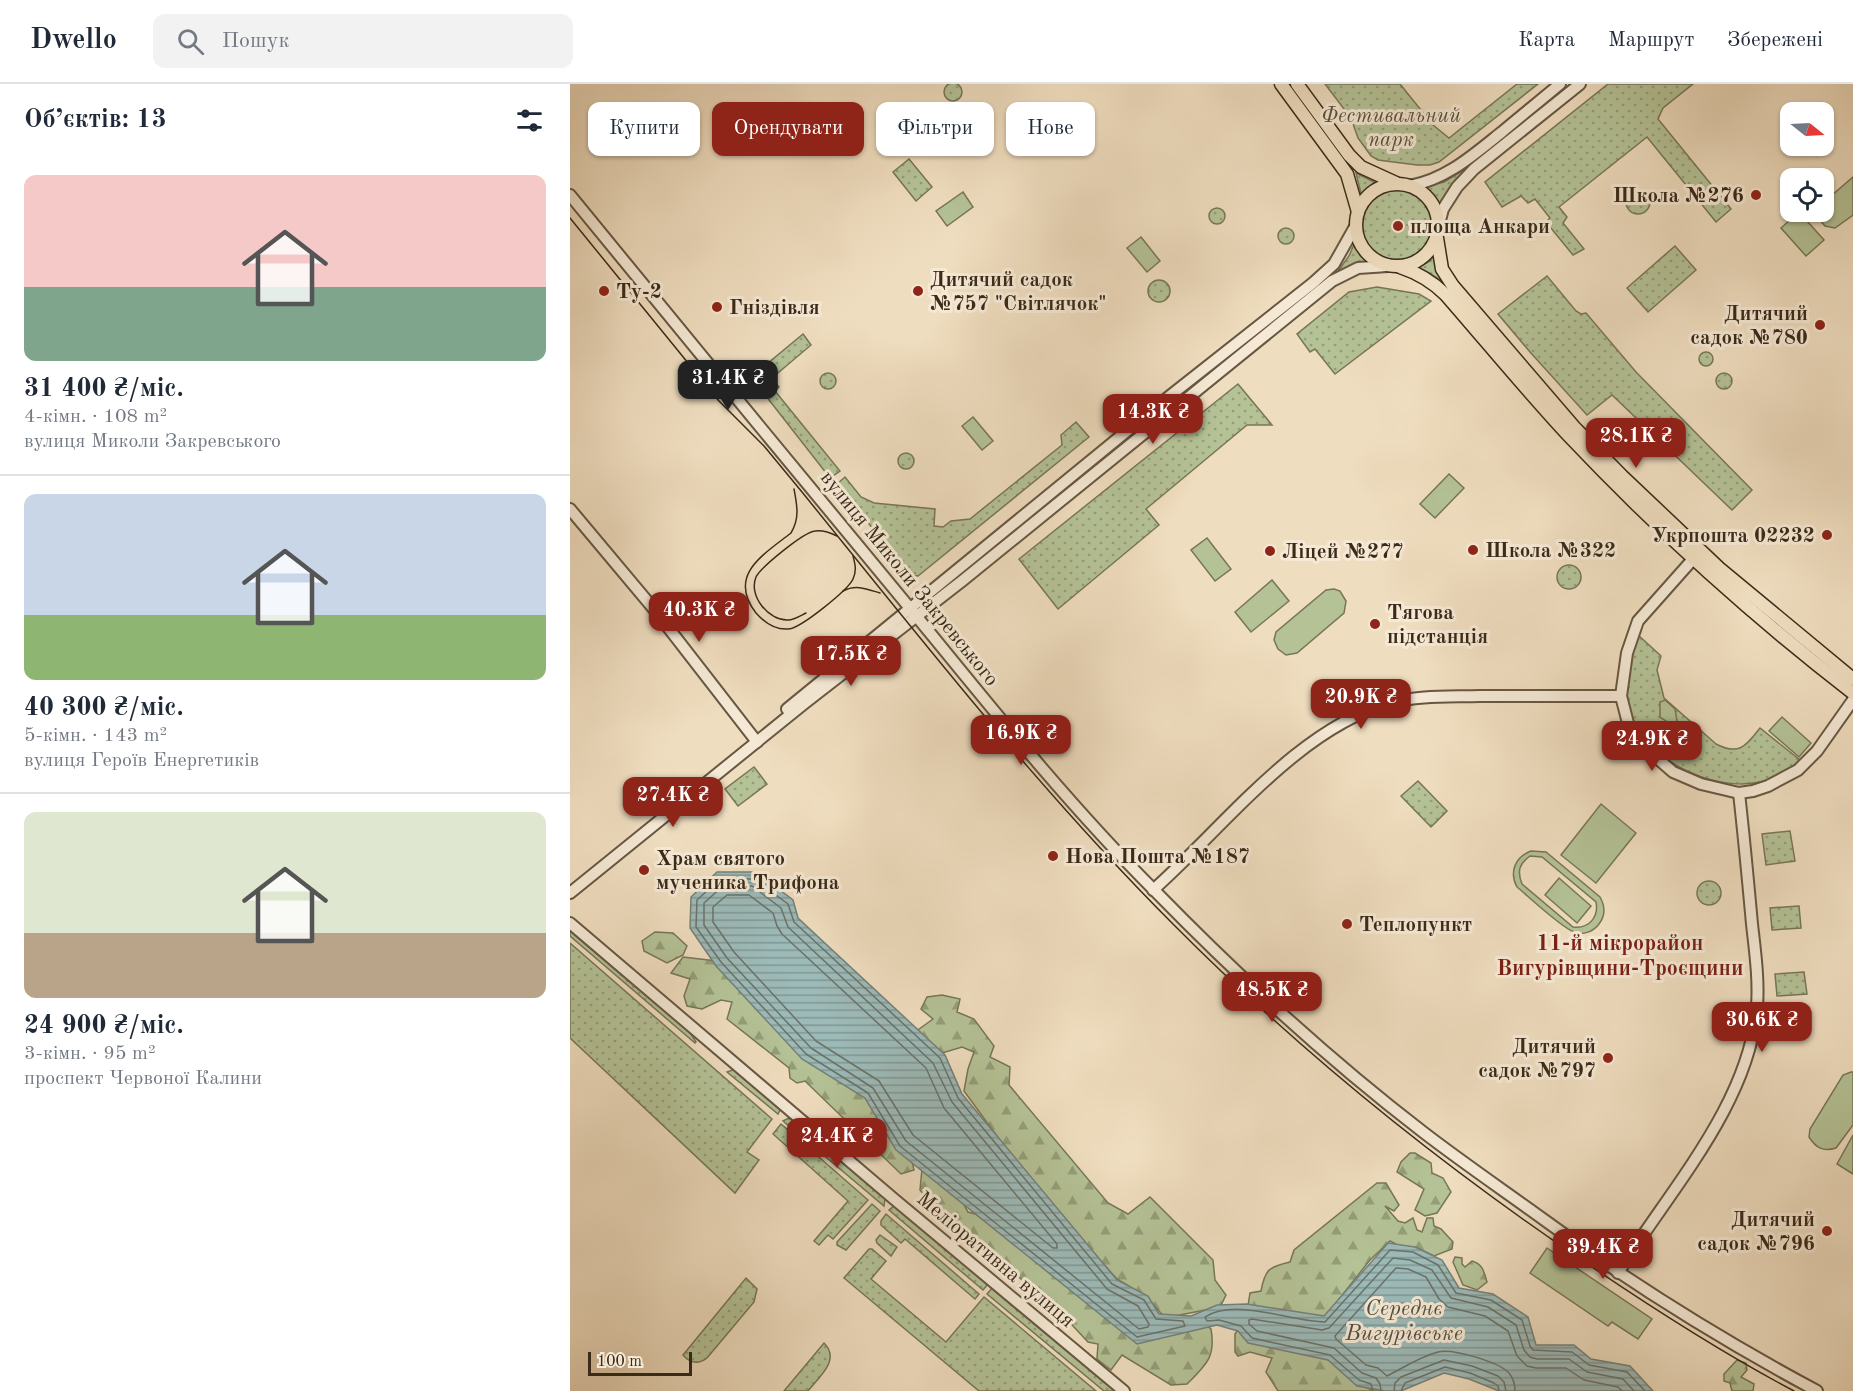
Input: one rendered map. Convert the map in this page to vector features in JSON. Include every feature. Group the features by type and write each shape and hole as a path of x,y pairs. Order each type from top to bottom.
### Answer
{"main road":[{"path":"1281,84 1347,174 1357,219 1358,237 1363,249 1371,258 1412,271 1433,282 1568,434 1616,484 1694,558 1780,634 1853,693"},
{"path":"1297,84 1360,167 1421,191 1431,200 1437,211 1439,224 1437,237 1431,250 1421,260 1394,266"},
{"path":"1357,219 1364,201 1373,192 1384,186 1403,185"},
{"path":"1437,237 1442,269 1453,286 1588,442 1719,568 1853,679"}],"street":[{"path":"1403,185 1427,183 1467,161 1560,84"},
{"path":"1439,224 1443,209 1468,175 1580,84"},
{"name":"вулиця Миколи Закревського","path":"570,195 1043,770 1154,890 1240,975 1421,1131 1506,1194 1618,1273 1774,1368 1817,1391"},
{"path":"570,892 909,608 1171,395 1313,284 1334,264 1357,219"},
{"path":"570,884 755,739 916,618 1332,281 1358,268 1394,266"},
{"path":"570,509 660,617 755,739"},
{"path":"1694,558 1638,621 1627,653 1621,696 1629,727 1650,752 1673,772 1701,784 1739,793 1768,786 1798,770 1817,751 1853,700"},
{"path":"1154,890 1299,752 1329,731 1363,712 1390,703 1427,698 1621,696"},
{"path":"1618,1273 1717,1124 1744,1068 1752,1038 1757,1006 1756,970 1739,793"},
{"name":"Меліоративна вулиця","path":"570,923 1124,1391"}],"green space":[{"path":"953,83 959,86 962,92 959,98 953,101 947,98 944,92 947,86"},
{"name":"Фестивальний парк","path":"1325,84 1400,84 1433,125 1449,138 1517,84 1538,84 1439,162 1417,165 1378,160 1371,156 1358,138 1351,118"},
{"path":"1608,84 1693,84 1663,108 1658,119 1731,209 1716,222 1647,137 1559,207 1567,217 1563,223 1584,249 1573,255 1546,222 1550,218 1535,199 1528,203 1521,196 1502,207 1485,182"},
{"path":"909,159 932,187 916,201 893,172"},
{"path":"1475,163 1442,209 1435,196 1424,187 1444,182"},
{"path":"1356,173 1378,184 1362,198"},
{"path":"1853,177 1853,215 1835,228 1825,226 1822,222 1834,222 1834,193"},
{"path":"1398,190 1418,196 1428,206 1434,226 1428,246 1418,256 1398,262 1378,256 1368,246 1362,226 1368,206 1378,196"},
{"path":"1638,190 1646,194 1650,202 1646,210 1638,214 1630,210 1626,202 1630,194"},
{"path":"963,192 973,207 947,226 936,211"},
{"path":"1214,208 1220,208 1225,216 1223,222 1214,224 1209,219 1209,213"},
{"path":"1788,222 1808,222 1824,240 1806,256 1781,228"},
{"path":"1286,228 1292,230 1294,236 1292,242 1286,244 1280,242 1278,236 1280,230"},
{"path":"1141,237 1160,261 1147,272 1127,248"},
{"path":"1355,242 1361,254 1371,264 1333,278 1349,256"},
{"path":"1675,246 1696,270 1648,312 1627,288"},
{"path":"1434,255 1442,281 1419,267 1430,261"},
{"path":"1547,276 1576,311 1581,314 1586,313 1636,372 1752,490 1732,510 1612,395 1587,415 1498,314"},
{"path":"1159,280 1167,283 1170,291 1167,299 1159,302 1151,299 1148,291 1151,283"},
{"path":"1377,287 1419,294 1431,301 1335,374 1315,349 1310,352 1297,334 1349,292"},
{"path":"803,334 811,345 772,378 779,387 775,391 840,471 830,478 751,377"},
{"path":"1703,352 1709,352 1713,359 1709,366 1703,366 1699,362 1699,356"},
{"path":"828,373 836,381 828,389 820,381"},
{"path":"1721,373 1727,373 1732,381 1730,387 1721,389 1716,384 1716,378"},
{"path":"1238,384 1272,425 1247,425 1146,509 1159,525 1058,609 1019,559"},
{"path":"973,417 993,441 982,450 962,426"},
{"path":"1076,422 1089,437 918,576 910,575 837,484 845,477 861,497 874,503 935,509 934,526 943,527 951,521 970,519 1062,445 1061,435"},
{"path":"906,453 914,461 906,469 898,461"},
{"path":"1449,474 1464,488 1435,518 1420,504"},
{"path":"1207,538 1231,569 1215,581 1191,550"},
{"path":"1569,565 1577,569 1581,577 1577,585 1569,589 1561,585 1557,577 1561,569"},
{"path":"1272,580 1289,601 1251,632 1235,612"},
{"path":"1326,590 1340,591 1346,601 1344,613 1297,653 1286,655 1278,649 1274,640 1276,632"},
{"path":"1637,634 1661,656 1657,670 1664,698 1716,744 1736,749 1746,744 1760,728 1800,760 1784,772 1767,780 1731,783 1694,774 1661,755 1638,733 1630,713 1627,679"},
{"path":"1665,700 1675,709 1676,724 1669,723 1660,717 1660,702"},
{"path":"1782,717 1811,743 1799,757 1769,731"},
{"path":"754,767 767,784 738,806 725,789"},
{"path":"1418,781 1447,811 1431,827 1401,796"},
{"path":"1601,804 1636,833 1596,883 1561,855"},
{"path":"1790,831 1795,861 1766,865 1762,834"},
{"path":"1531,851 1546,852 1600,897 1604,914 1597,927 1585,933 1577,933 1569,929 1517,887 1514,876 1515,866 1525,854","holes":["1530,856 1542,857 1596,902 1596,913 1588,924 1573,927 1522,884 1519,872 1523,862"]},
{"path":"1559,878 1591,906 1577,923 1545,895"},
{"path":"1709,881 1717,885 1721,893 1717,901 1709,905 1701,901 1697,893 1701,885"},
{"path":"1799,906 1801,928 1772,930 1770,908"},
{"path":"570,929 688,1029 696,1042 570,936"},
{"path":"655,932 673,933 687,946 683,955 667,963 644,951 642,941"},
{"path":"570,943 772,1119 747,1152 759,1160 735,1193 570,1038"},
{"path":"683,957 717,961 876,1101 909,1148 914,1170 901,1174 805,1081 797,1083 790,1078 789,1068 727,1019 732,1002 721,1000 702,1009 687,1006 684,996 690,979 671,973"},
{"path":"1804,972 1807,994 1777,996 1775,974"},
{"path":"942,995 960,999 957,1012 974,1019 994,1046 990,1057 1010,1067 1009,1085 1108,1203 1128,1214 1150,1197 1213,1260 1215,1280 1226,1295 1220,1307 1165,1318 1147,1297 1117,1279 1032,1184 964,1091 974,1052 962,1047 939,1054 915,1032 933,1019 921,1009 927,997"},
{"path":"735,1069 778,1104 780,1110 778,1114 727,1072"},
{"path":"1853,1072 1853,1125 1836,1148 1827,1150 1820,1148 1809,1137 1810,1129 1843,1075"},
{"path":"791,1117 885,1198 884,1206 783,1121"},
{"path":"781,1124 868,1200 833,1239 828,1235 819,1245 814,1241 848,1201 773,1134"},
{"path":"1853,1135 1853,1174 1837,1164"},
{"path":"1410,1153 1415,1153 1431,1163 1432,1173 1443,1178 1451,1192 1437,1213 1425,1216 1415,1210 1424,1189 1397,1172 1401,1162"},
{"path":"922,1169 947,1174 968,1212 998,1220 1102,1307 1207,1326 1211,1329 1212,1347 1204,1366 1187,1384 1171,1385 1122,1355 1111,1370 1097,1359 1098,1344 1088,1342 1046,1297 960,1235 920,1190"},
{"path":"1377,1183 1386,1183 1399,1205 1394,1211 1385,1206 1398,1221 1405,1223 1413,1218 1417,1230 1422,1232 1427,1218 1433,1218 1434,1226 1441,1229 1453,1242 1452,1249 1434,1256 1416,1247 1407,1250 1390,1241 1370,1260 1324,1318 1248,1306 1250,1293 1261,1291 1264,1278 1269,1270 1290,1262 1294,1250"},
{"path":"872,1204 880,1211 846,1250 837,1245 837,1242"},
{"path":"895,1205 988,1284 983,1290 889,1210"},
{"path":"886,1214 979,1294 975,1299 905,1239 901,1243 881,1225"},
{"path":"880,1235 897,1247 891,1256 877,1243 876,1240"},
{"path":"1547,1248 1652,1319 1638,1339 1612,1322 1608,1326 1530,1273"},
{"path":"869,1249 886,1261 871,1279 946,1342 984,1297 1096,1391 979,1391 844,1278"},
{"path":"1455,1257 1462,1258 1462,1264 1465,1267 1472,1261 1479,1264 1487,1282 1477,1290 1463,1285 1453,1262"},
{"path":"746,1278 757,1289 754,1302 707,1358 697,1362 688,1360 683,1355"},
{"path":"994,1286 1120,1391 1104,1391 987,1294"},
{"path":"1239,1328 1309,1343 1363,1386 1372,1390 1372,1380 1384,1382 1385,1391 1278,1391 1266,1372 1272,1358 1250,1352 1238,1356 1235,1352 1235,1334"},
{"path":"824,1343 829,1349 830,1356 827,1368 818,1380 808,1391 784,1391"},
{"path":"1737,1360 1746,1363 1747,1370 1741,1377 1754,1384 1753,1391 1732,1391 1730,1383 1724,1381 1724,1374"}],"water":[{"name":"Середнє Вигурівське","path":"717,872 756,872 793,900 798,918 945,1055 962,1094 1117,1280 1148,1296 1159,1314 1191,1316 1217,1305 1247,1304 1324,1316 1388,1243 1415,1247 1442,1260 1459,1288 1493,1294 1528,1317 1536,1345 1574,1345 1591,1359 1630,1366 1653,1391 1499,1391 1469,1379 1444,1373 1401,1391 1385,1391 1357,1386 1328,1360 1248,1343 1238,1331 1217,1325 1137,1344 896,1150 865,1098 802,1059 716,966 690,928 691,897"}],"tram line":[{"path":"570,218 719,401 764,446 936,658 1028,767 1123,873 1221,971 1374,1106 1481,1189 1536,1229 1666,1316 1794,1391"},
{"path":"794,489 797,517 791,533 760,558 747,577 745,588 748,600 756,613 774,627 788,629 803,623 823,608 853,579 855,573 853,556"},
{"path":"806,613 788,620 767,612 755,592 756,577 783,551 802,537 815,531 837,536"},
{"path":"843,591 857,588 880,593"}],"place":[{"name":"Школа №276","path":"1756,195"},
{"name":"площа Анкари","path":"1398,226"},
{"name":"Ту-2","path":"604,291"},
{"name":"Дитячий садок №757 \"Світлячок\"","path":"918,291"},
{"name":"Гніздівля","path":"717,307"},
{"name":"Дитячий садок №780","path":"1820,325"},
{"name":"Укрпошта 02232","path":"1827,535"},
{"name":"Школа №322","path":"1473,550"},
{"name":"Ліцей №277","path":"1270,551"},
{"name":"Тягова пiдстанцiя","path":"1375,624"},
{"name":"Нова Пошта №187","path":"1053,856"},
{"name":"Храм святого мученика Трифона","path":"644,870"},
{"name":"Теплопункт","path":"1347,924"},
{"name":"Дитячий садок №797","path":"1608,1058"},
{"name":"Дитячий садок №796","path":"1827,1231"}],"district":[{"name":"11-й мікрорайон Вигурівщини-Троєщини","path":"1620,954"}]}
